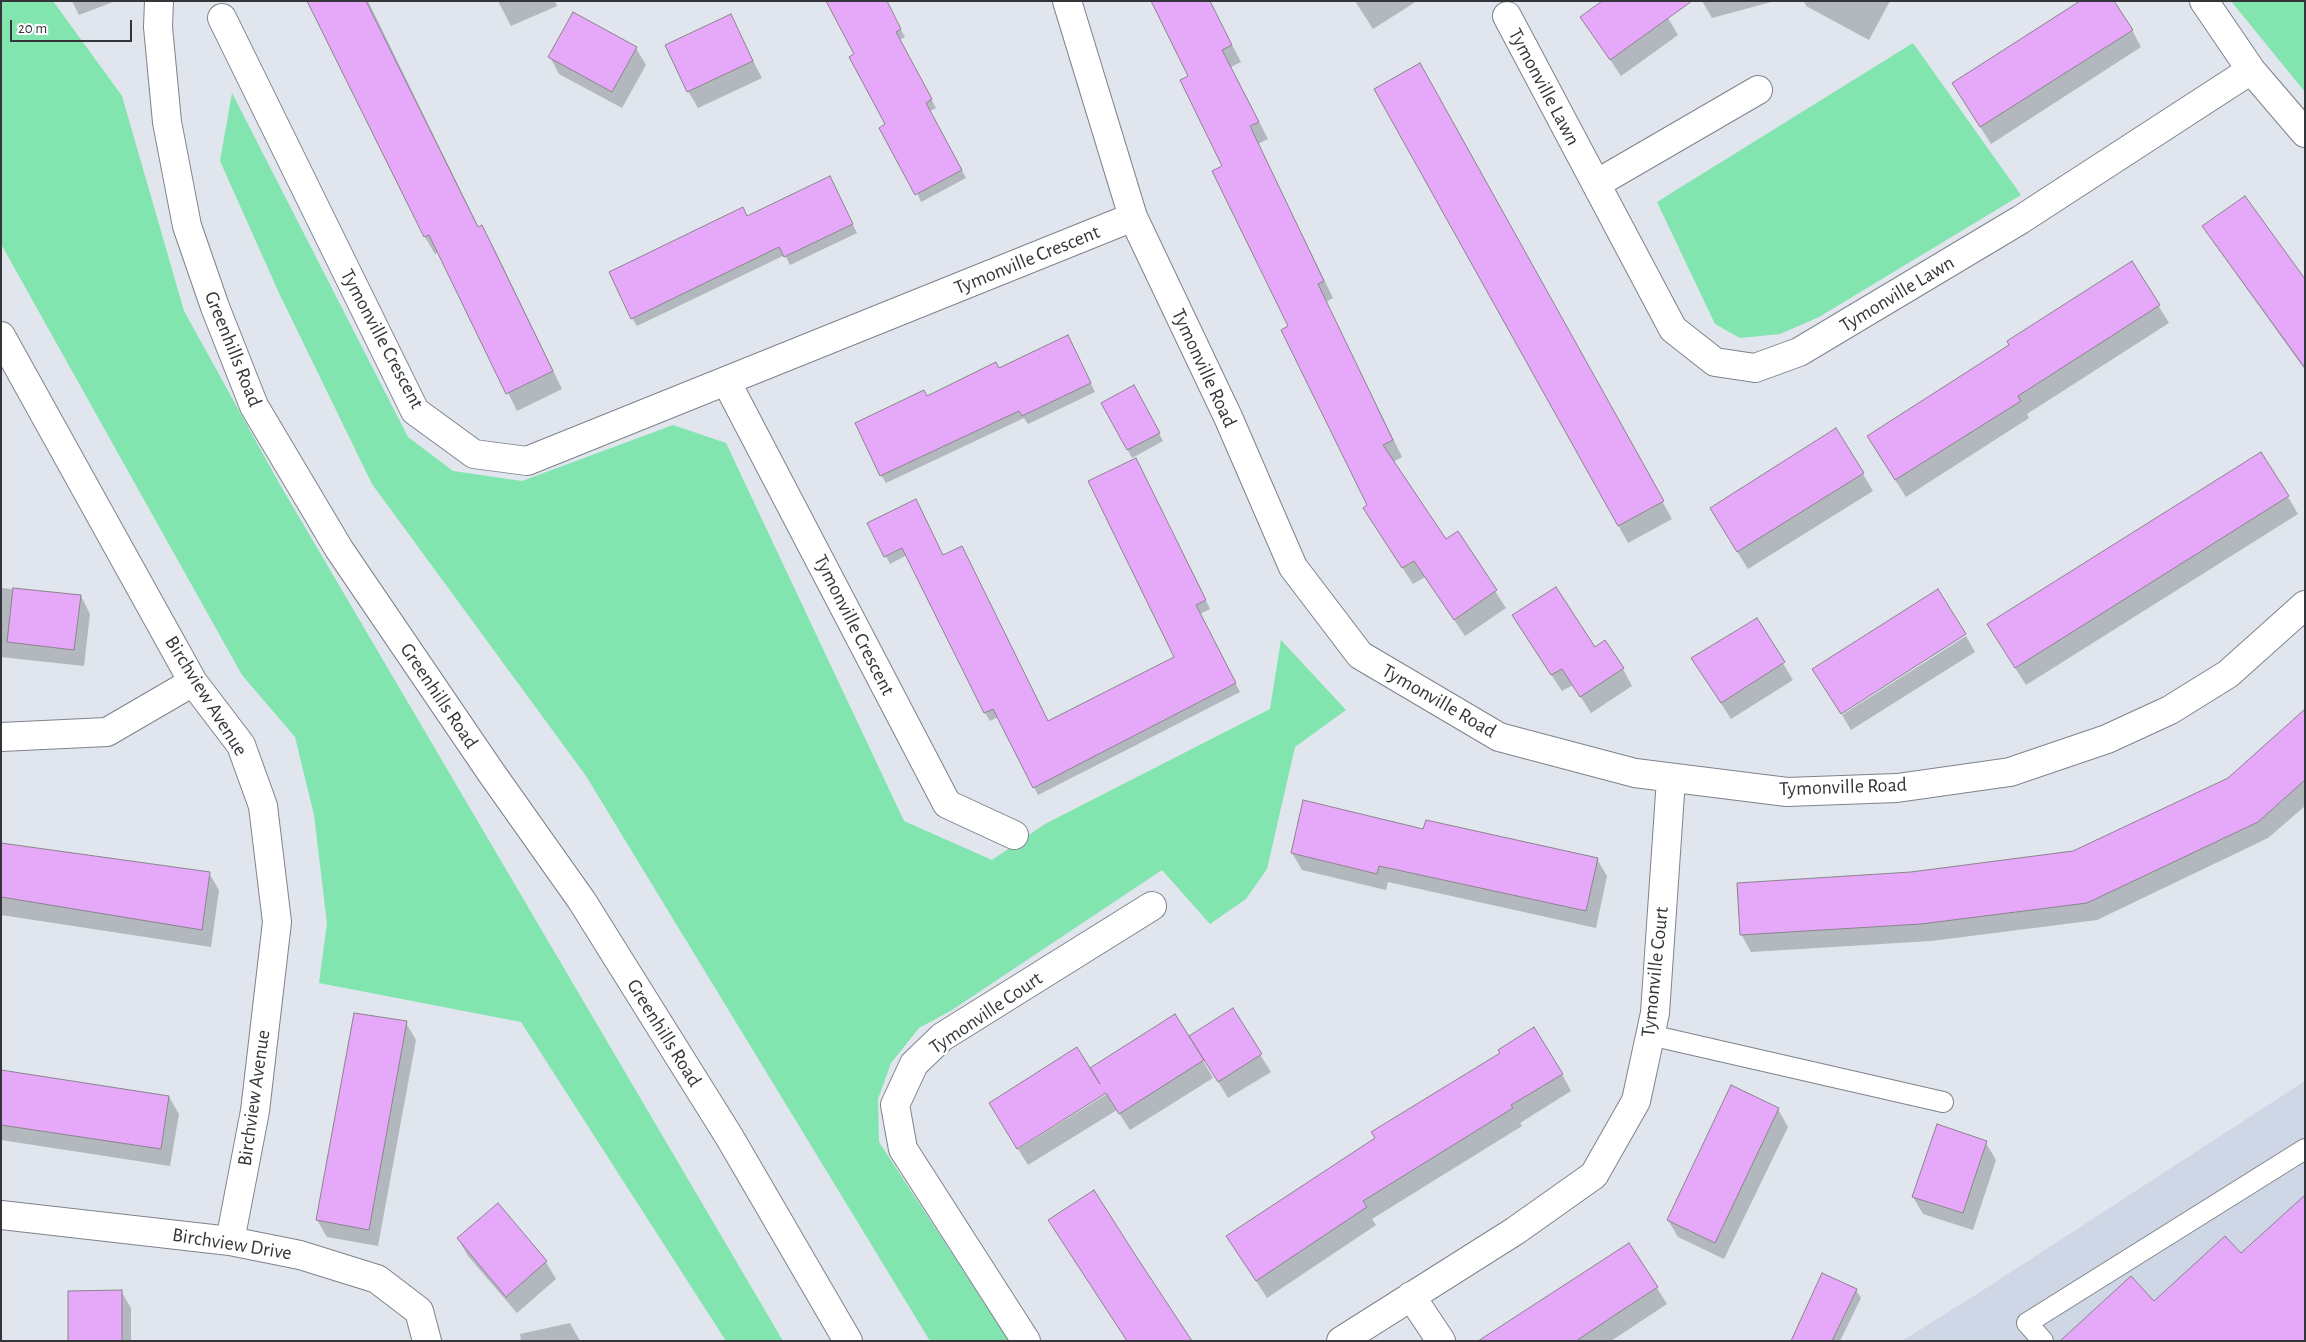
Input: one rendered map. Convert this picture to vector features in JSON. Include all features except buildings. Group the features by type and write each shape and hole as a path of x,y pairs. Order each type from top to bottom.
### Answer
{"street":[{"name":"Greenhills Road","path":"159,1 158,27 167,122 187,226 215,308 254,406 339,549 490,771 582,901 730,1138 848,1341"},
{"name":"Tymonville Road","path":"1067,1 1132,217 1228,417 1293,567 1360,655 1499,737 1635,773 1670,779 1787,792 1897,788 2010,772 2107,739 2170,710 2228,674 2305,604"},
{"path":"2204,1 2251,70 2305,133"},
{"name":"Tymonville Lawn","path":"1507,16 1673,329 1715,362 1755,368 1799,352 2004,230 2251,70"},
{"name":"Tymonville Crescent","path":"222,18 415,411 474,454 527,460 1132,217"},
{"path":"1596,184 1758,90"},
{"name":"Birchview Avenue","path":"1,336 193,682 241,745 263,806 277,922 255,1111 230,1241"},
{"name":"Tymonville Crescent","path":"726,381 947,804 1014,835"},
{"path":"1,737 107,732 193,682"},
{"name":"Tymonville Court","path":"1341,1341 1516,1231 1594,1175 1636,1101 1650,1035 1658,984 1670,779"},
{"name":"Tymonville Court","path":"1026,1341 902,1148 895,1105 914,1064 942,1038 1152,906"},
{"name":"Birchview Drive","path":"1,1215 230,1241 300,1255 377,1279 419,1312 427,1341"},
{"path":"1412,1296 1441,1341"}],"lane":[{"path":"1650,1035 1943,1102"},
{"path":"2043,1341 2027,1323 2305,1149"}],"shaded area":[{"path":"2305,1081 2305,1341 1902,1341 1974,1296"}],"green space":[{"path":"1,1 53,1 122,96 184,311 279,483 783,1341 726,1341 521,1022 319,983 327,923 314,815 295,737 242,675 1,244"},
{"path":"2231,1 2305,1 2305,92"},
{"path":"1913,43 2021,195 1819,317 1780,334 1740,338 1715,324 1657,202"},
{"path":"232,93 408,437 453,471 522,481 673,425 726,443 904,821 992,860 1045,824 1270,709 1281,640 1346,710 1295,747 1267,869 1246,899 1210,924 1162,870 952,1010 919,1028 891,1063 878,1099 879,1142 1009,1341 930,1341 586,776 372,484 279,293 220,161"}]}
